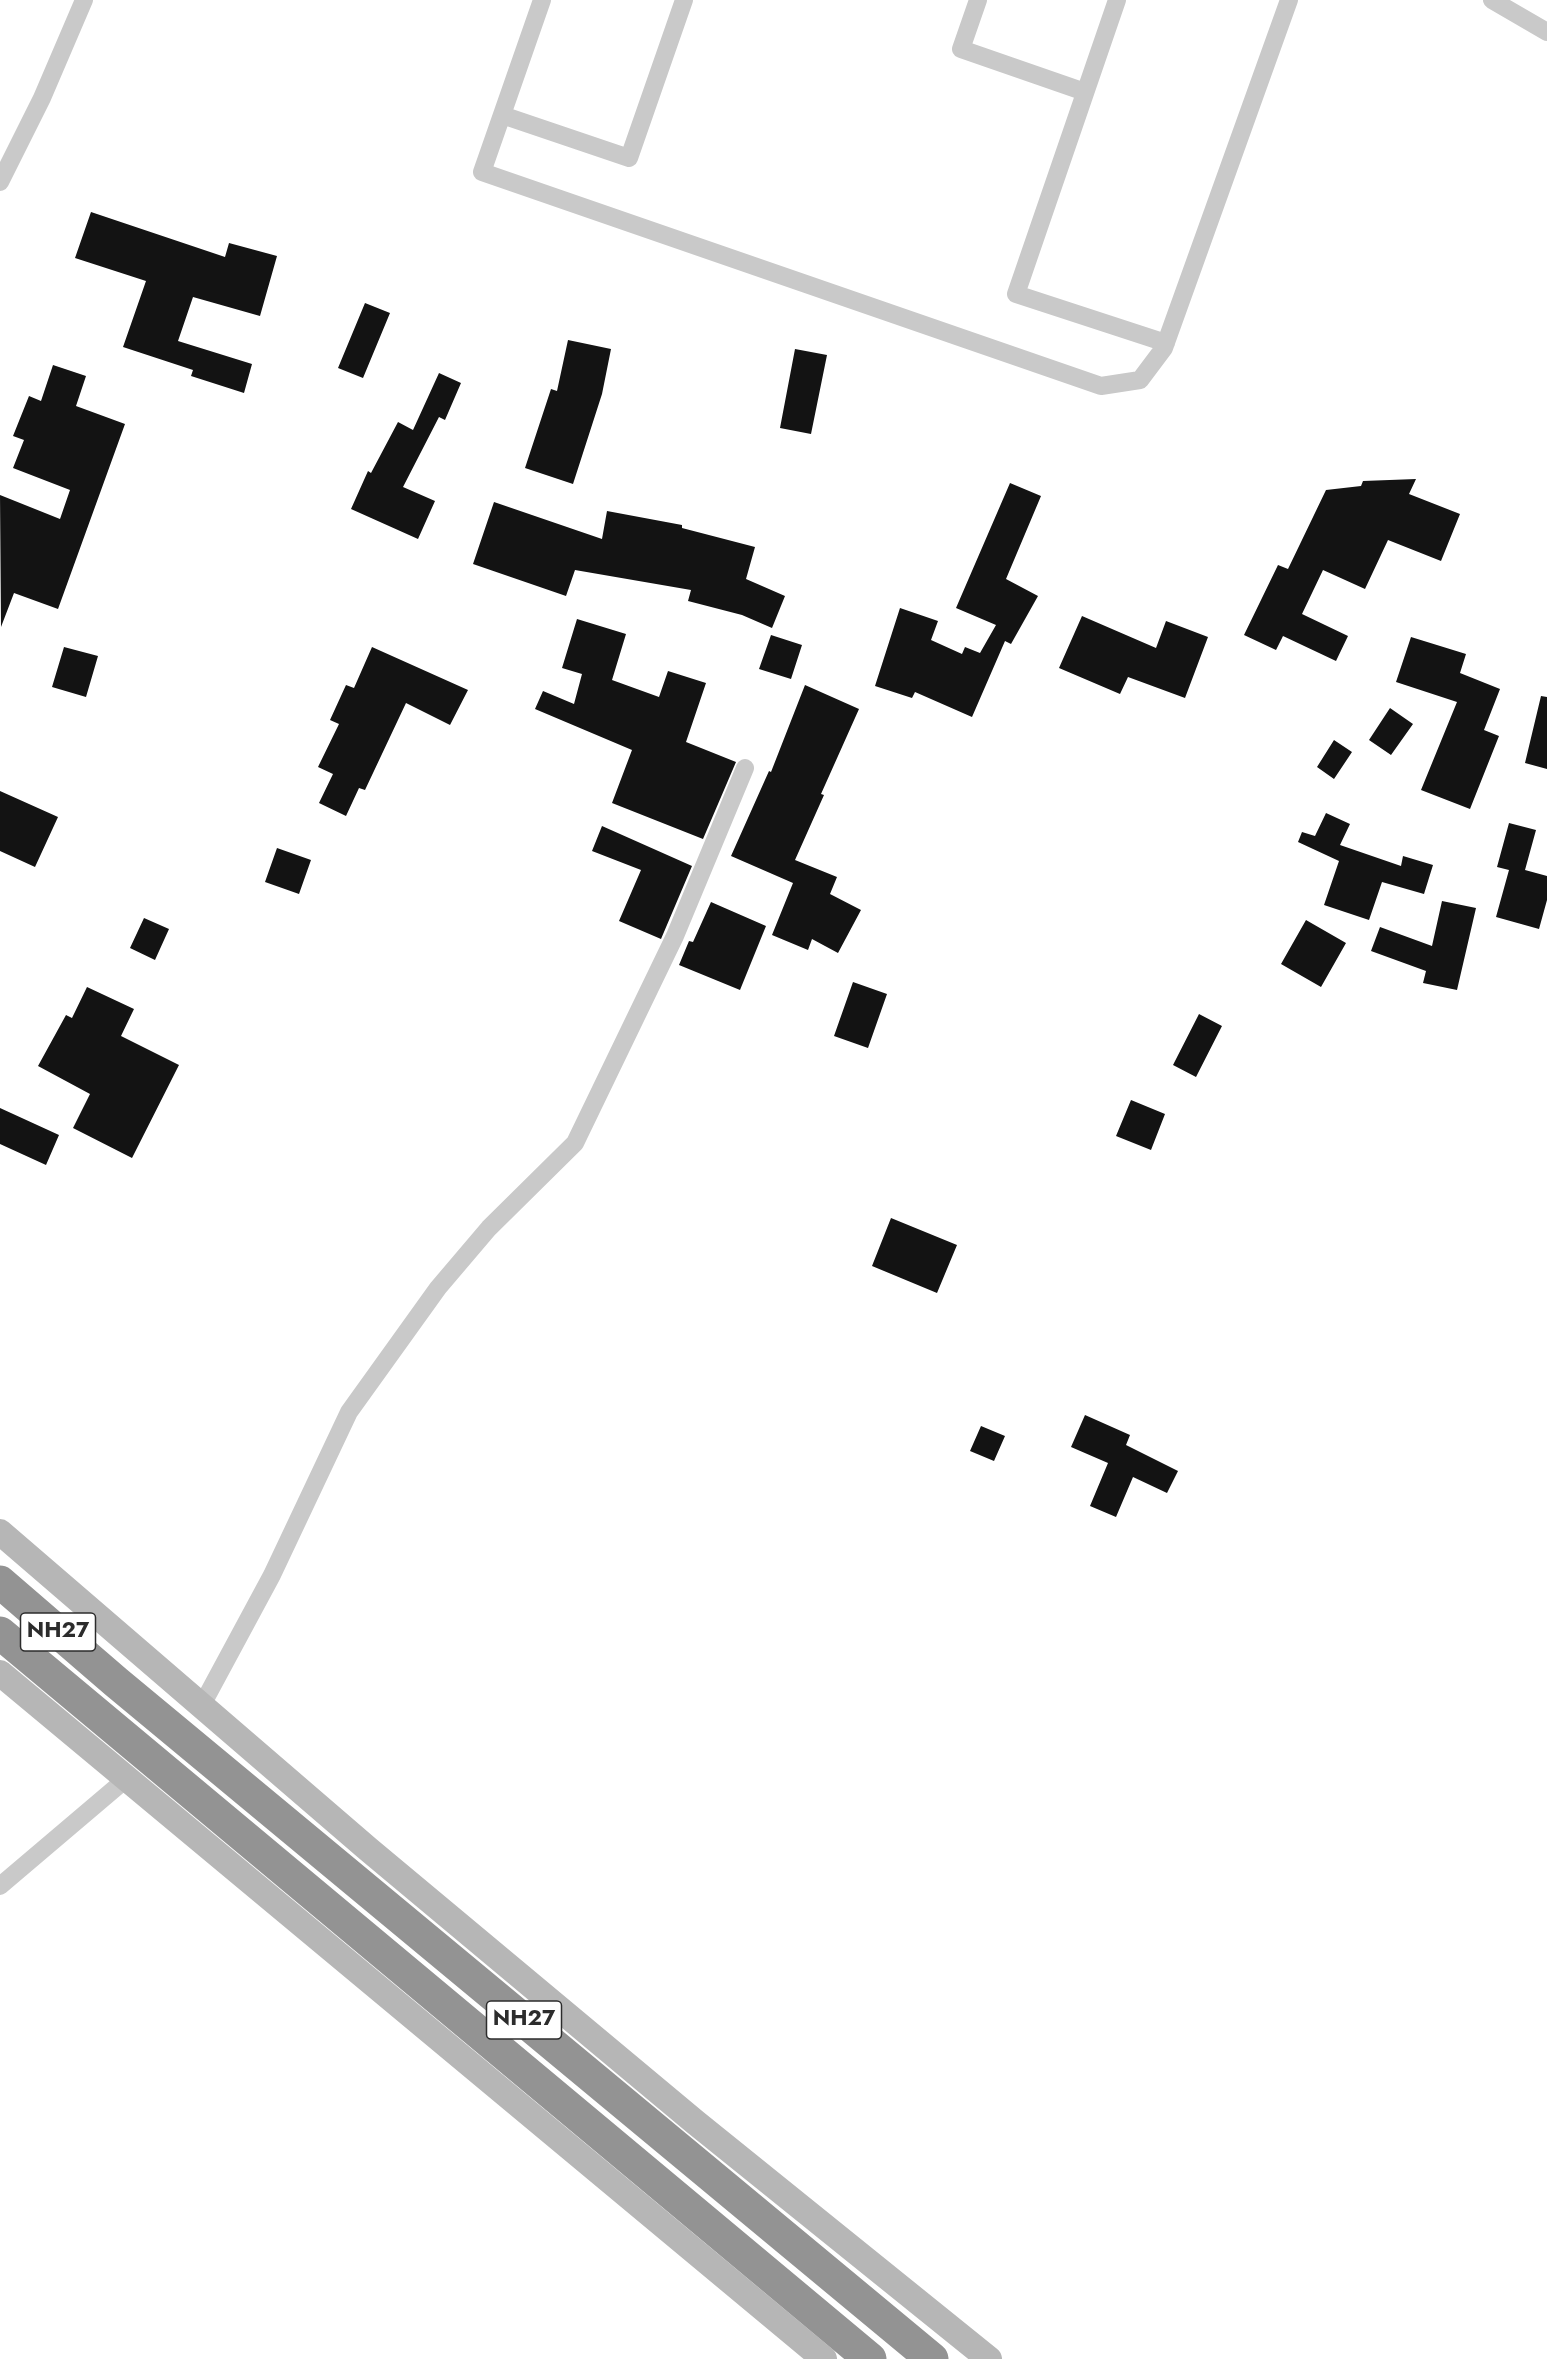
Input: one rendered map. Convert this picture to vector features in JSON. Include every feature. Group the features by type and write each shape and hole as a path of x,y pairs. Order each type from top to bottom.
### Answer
{"highway":[{"name":"NH27","path":"0,1582 116,1682 932,2359"},
{"name":"NH27","path":"0,1632 870,2359"}],"street":[{"path":"0,182 42,98 84,0"},
{"path":"542,0 482,172 1101,386 1140,380 1166,343 1289,0"},
{"path":"502,115 629,159 684,0"},
{"path":"978,0 961,48 1085,92"},
{"path":"1117,0 1016,294 1166,343"},
{"path":"1492,0 1547,32"},
{"path":"202,1705 272,1575 349,1412 438,1288 489,1228 575,1143 675,936 745,768"},
{"path":"0,1532 368,1849 695,2122 989,2359"},
{"path":"0,1673 824,2359"},
{"path":"0,1886 126,1779"}],"building":[{"path":"91,212 225,257 229,243 277,256 260,316 193,297 178,341 252,364 244,393 191,376 193,370 123,347 146,281 75,258"},
{"path":"365,303 390,313 363,378 338,368"},
{"path":"568,340 611,349 602,394 573,484 525,468 551,389 557,391"},
{"path":"795,349 827,355 811,434 780,428"},
{"path":"53,365 86,376 76,406 125,424 58,609 14,593 1,627 0,495 60,519 70,490 13,468 24,440 13,436 29,396 41,401"},
{"path":"439,373 461,383 445,420 439,417 403,487 435,501 418,539 351,509 368,471 371,473 398,422 413,430"},
{"path":"1416,479 1409,494 1460,514 1441,561 1388,540 1365,589 1323,570 1302,614 1348,636 1336,661 1283,636 1276,650 1244,635 1278,565 1288,569 1326,490 1361,486 1363,481"},
{"path":"1010,483 1041,496 1006,579 1038,596 1011,644 1005,641 972,717 915,692 912,698 875,686 900,608 938,621 931,640 962,654 965,647 980,653 996,625 956,608"},
{"path":"494,502 602,539 607,511 682,525 682,528 755,547 746,579 785,596 772,628 742,615 688,601 691,590 575,570 566,596 473,564"},
{"path":"1082,616 1156,648 1166,621 1208,637 1185,698 1128,677 1120,694 1059,668"},
{"path":"577,619 626,634 612,680 659,697 668,671 706,683 686,742 736,762 703,839 612,803 632,750 535,709 543,691 574,704 582,674 562,668"},
{"path":"771,635 802,645 791,679 759,669"},
{"path":"1411,637 1466,654 1460,673 1500,689 1484,730 1499,736 1470,809 1421,790 1457,702 1396,682"},
{"path":"64,647 98,656 86,697 52,687"},
{"path":"372,647 468,690 450,725 406,703 365,790 359,788 346,816 319,803 333,774 318,767 339,724 330,720 346,685 354,688"},
{"path":"805,685 859,709 821,794 824,795 795,860 837,877 830,894 861,910 838,953 812,939 808,950 772,935 793,883 731,856 769,771 771,772"},
{"path":"1541,696 1547,697 1547,769 1525,763"},
{"path":"1390,708 1413,724 1391,755 1369,740"},
{"path":"1334,740 1352,752 1334,779 1317,767"},
{"path":"0,791 58,817 35,867 0,851"},
{"path":"1326,813 1350,824 1340,845 1401,866 1403,856 1433,865 1424,894 1382,882 1369,920 1324,905 1339,861 1298,842 1302,832 1315,836"},
{"path":"1509,823 1536,830 1525,870 1547,876 1547,900 1539,929 1496,917 1509,870 1497,867"},
{"path":"602,826 692,866 661,939 619,921 641,870 592,851"},
{"path":"277,848 311,860 299,894 265,882"},
{"path":"1442,901 1476,908 1457,990 1423,983 1426,971 1371,951 1380,927 1432,946"},
{"path":"711,902 766,926 740,990 679,965 689,941 693,942"},
{"path":"144,918 169,929 155,960 130,948"},
{"path":"1306,920 1346,943 1321,987 1281,964"},
{"path":"853,982 887,994 868,1048 834,1036"},
{"path":"87,987 134,1009 121,1036 179,1065 132,1158 73,1128 90,1094 38,1066 66,1015 72,1018"},
{"path":"1199,1014 1222,1026 1196,1077 1173,1065"},
{"path":"1131,1100 1165,1114 1151,1150 1116,1136"},
{"path":"0,1108 59,1135 46,1165 0,1144"},
{"path":"891,1218 957,1245 937,1293 872,1266"},
{"path":"1085,1415 1130,1435 1126,1445 1178,1471 1167,1493 1133,1477 1116,1517 1090,1506 1108,1463 1071,1447"},
{"path":"981,1426 1005,1436 994,1461 970,1451"}]}
